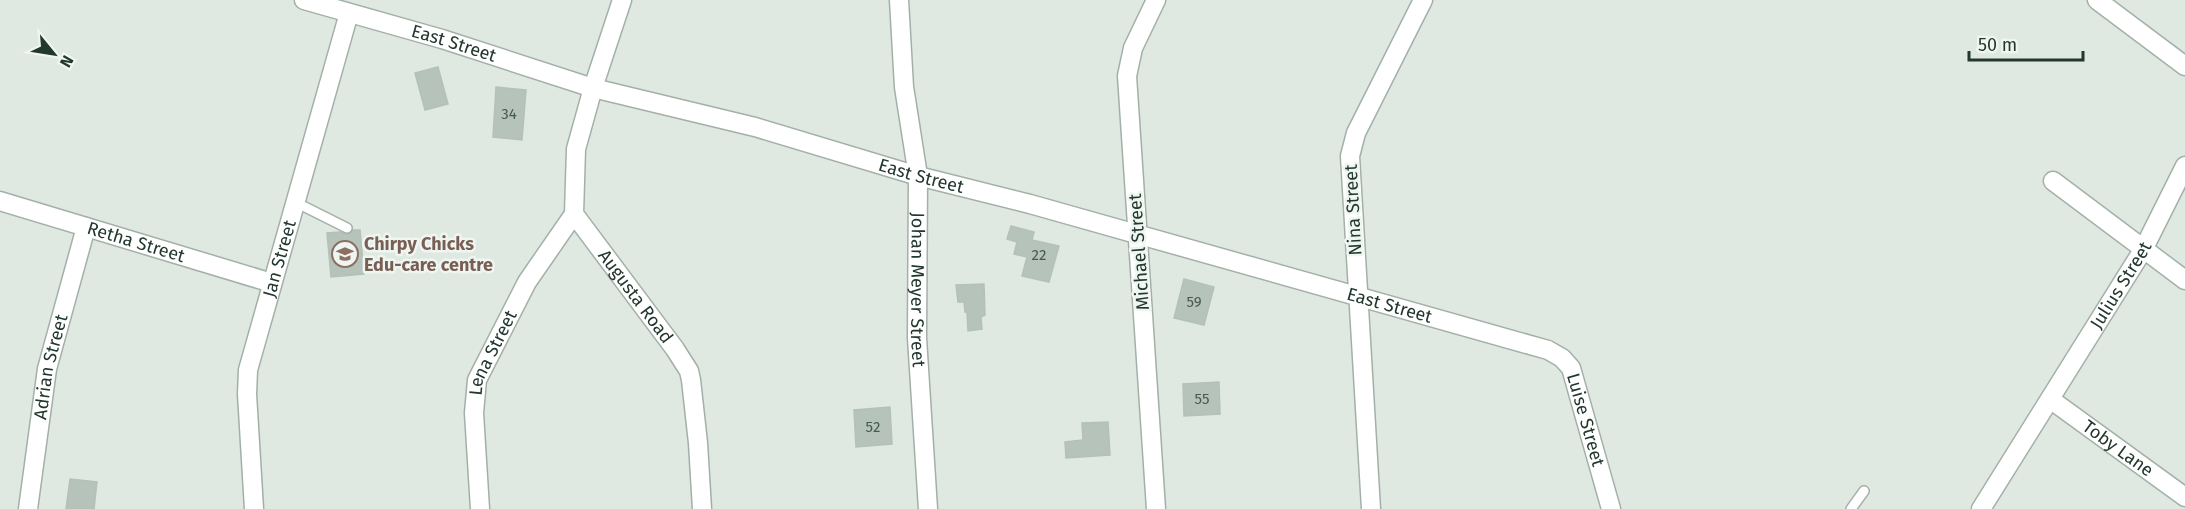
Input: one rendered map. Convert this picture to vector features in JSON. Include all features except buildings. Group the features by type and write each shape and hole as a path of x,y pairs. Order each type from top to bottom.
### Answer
{"street":[{"name":"East Street","path":"304,0 442,39 593,88 755,127 918,176 1030,204 1539,347"},
{"path":"574,214 576,149 622,0"},
{"name":"Johan Meyer Street","path":"899,0 904,87 918,176 917,338 928,509"},
{"name":"Michael Street","path":"1156,0 1133,48 1127,76 1156,509"},
{"name":"Nina Street","path":"1371,509 1350,164 1351,148 1356,133 1423,0"},
{"path":"2097,0 2185,66"},
{"name":"Jan Street","path":"254,509 247,378 252,350 349,13"},
{"name":"Julius Street","path":"1980,509 2143,250 2185,166"},
{"path":"2053,181 2185,280"},
{"name":"Retha Street","path":"0,201 272,283"},
{"name":"Lena Street","path":"480,509 473,399 477,380 483,364 527,282 574,214"},
{"name":"Augusta Road","path":"574,214 689,371 697,433 702,509"},
{"name":"Adrian Street","path":"28,509 47,369 86,227"},
{"name":"Luise Street","path":"1539,347 1557,354 1571,368 1611,509"},
{"name":"Toby Lane","path":"2050,399 2185,497"}],"lane":[{"path":"295,202 347,228"},
{"path":"1851,509 1864,491"}],"place":[{"name":"Chirpy Chicks Edu-care centre","path":"345,254"}]}
